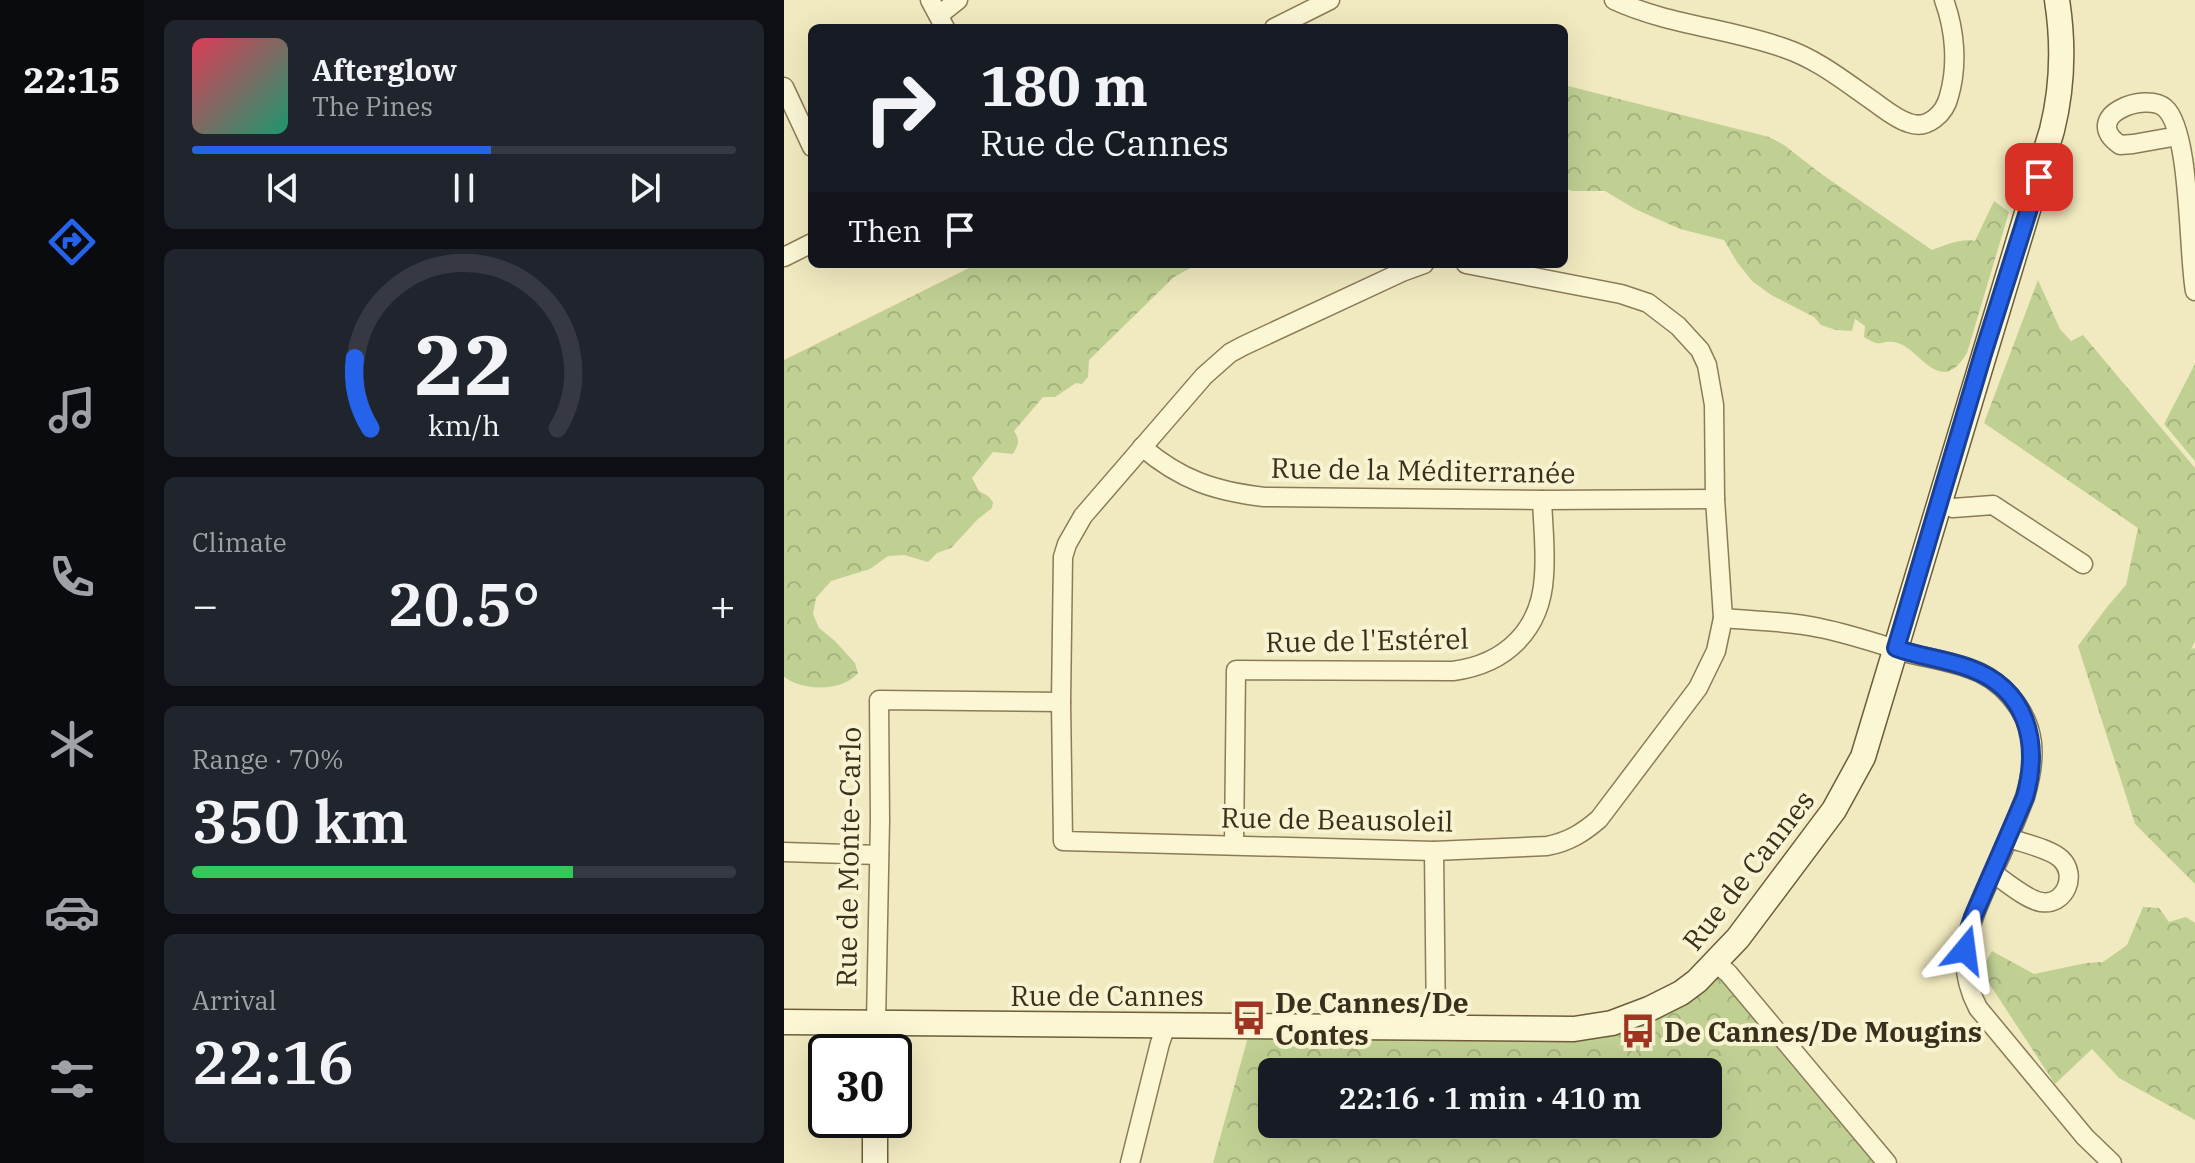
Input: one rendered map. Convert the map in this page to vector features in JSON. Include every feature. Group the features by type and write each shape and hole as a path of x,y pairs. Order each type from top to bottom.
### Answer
{"street":[{"path":"938,14 958,0"},
{"path":"1282,24 1330,0"},
{"path":"1614,0 1642,12 1769,43 1800,54 1900,119 1916,125 1938,116 1944,110 1951,91 1953,34 1944,0"},
{"name":"Rue de Cannes","path":"784,1022 1574,1029 1612,1023 1649,1009 1697,981 1738,938 1834,810 1863,757 2058,109 2063,63 2057,0"},
{"path":"784,87 808,138"},
{"path":"2178,136 2189,204 2195,291"},
{"path":"784,257 808,245"},
{"name":"Rue de Beausoleil","path":"1413,268 1230,353 1204,376 1083,516 1067,544 1062,573 1063,841 1434,851 1561,843 1586,830 1609,807 1698,688 1716,651 1723,618 1715,499 1714,405 1707,365 1700,350 1678,326 1648,303 1621,294 1487,268"},
{"name":"Rue de la Méditerranée","path":"1142,447 1161,464 1189,480 1234,493 1264,497 1715,499"},
{"name":"Rue de l'Estérel","path":"1234,845 1236,670 1453,671 1482,665 1497,658 1510,649 1530,625 1543,591 1542,500"},
{"path":"1939,503 1953,508 1993,505 2083,564"},
{"path":"1723,618 1817,627 1969,668 1999,684 2020,711 2028,725 2032,743 2031,777 2009,838 1967,935 1965,965 1970,994 1978,1008 2066,1114 2112,1163"},
{"name":"Rue de Monte-Carlo","path":"876,1034 879,700 1061,702"},
{"path":"1993,873 2041,903 2052,902 2067,889 2068,870 2063,861 2054,854 2009,838"},
{"path":"1434,851 1436,1029"},
{"path":"784,852 879,855"},
{"path":"1716,963 1728,973 1887,1163"},
{"path":"1130,1163 1166,1026"},
{"path":"875,1138 875,1163"}],"green space":[{"path":"1568,86 1769,137 1932,250 1959,241 1975,241 1994,201 2009,212 1967,353 1957,366 1947,372 1929,366 1903,345 1870,341 1864,337 1865,326 1855,319 1852,331 1821,325 1814,317 1771,295 1752,281 1724,240 1680,229 1635,209 1605,191 1568,190"},
{"path":"969,268 1191,268 1174,277 1089,360 1088,377 1082,384 1076,383 1055,397 1043,397 1014,431 1018,442 1013,454 993,452 972,478 979,491 993,502 992,508 951,548 937,553 928,562 904,555 888,556 870,569 831,581 816,598 813,614 819,628 855,663 858,673 833,686 801,685 784,677 784,360"},
{"path":"2038,280 2060,329 2071,341 2083,335 2195,468 2195,642 2191,649 2195,648 2195,884 2135,824 2078,646 2126,585 2138,528 1984,423"},
{"path":"2195,364 2195,461 2164,424"},
{"path":"2143,907 2159,908 2169,922 2186,917 2195,923 2195,1120 2119,1078 2092,1049 2055,1084 1981,971 1992,951 2034,974 2103,962 2127,945"},
{"path":"1716,963 1887,1163 1213,1163 1251,1026 1593,1026"}],"place":[{"name":"De Cannes/De Contes","path":"1249,1018"},
{"name":"De Cannes/De Mougins","path":"1638,1031"}],"route":[{"path":"1965,950 1973,917 2009,838 2031,777 2032,743 2028,725 1999,684 1983,674 1896,648 2039,177"}]}
